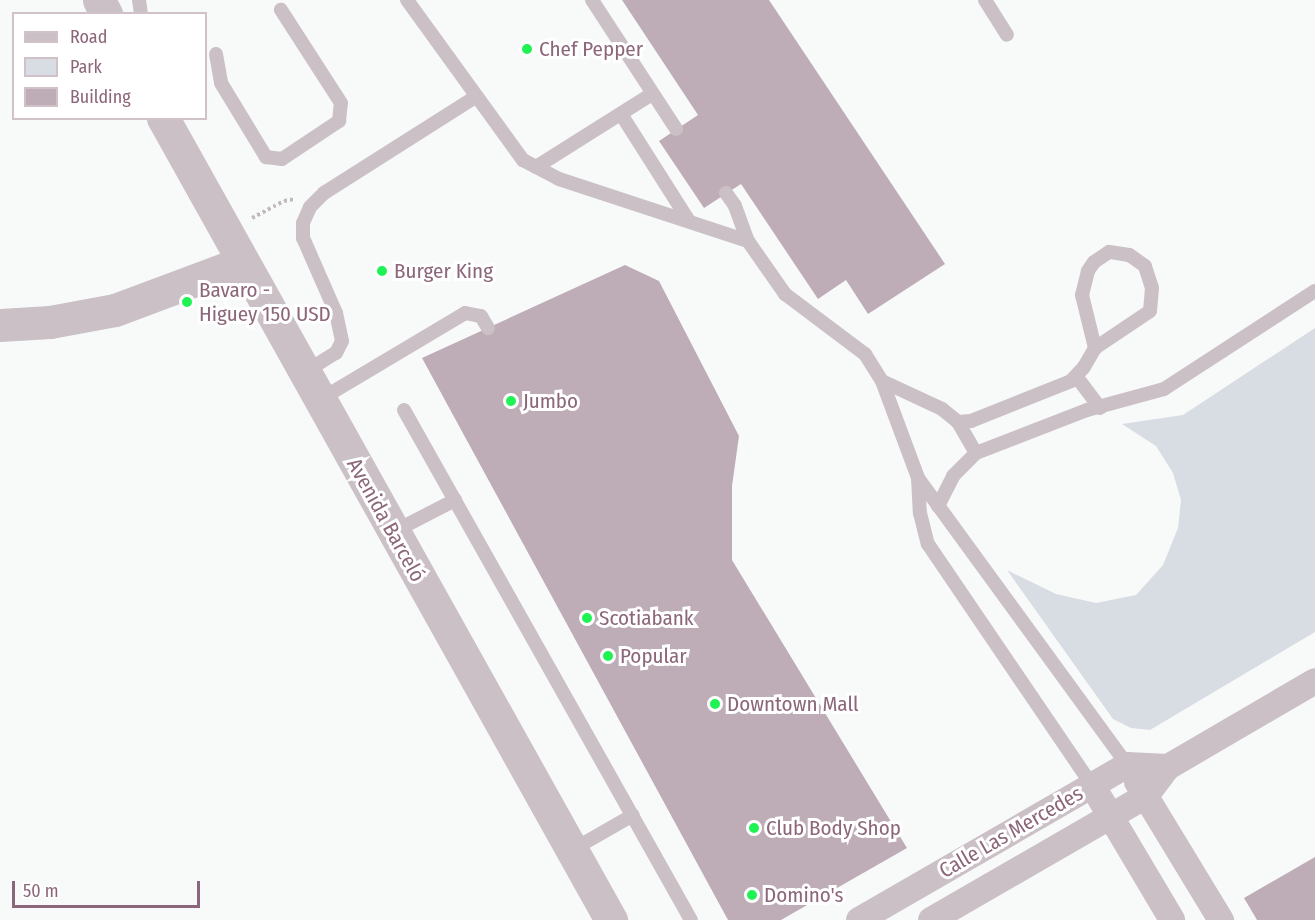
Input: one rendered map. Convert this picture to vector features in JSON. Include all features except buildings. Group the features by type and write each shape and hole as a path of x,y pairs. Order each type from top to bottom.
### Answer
{"street":[{"name":"Avenida Barceló","path":"164,120 241,263 611,920"},
{"path":"0,325 50,322 115,310 241,263"},
{"name":"Calle Las Mercedes","path":"931,920 1146,796 1168,767 1315,681"},
{"path":"1127,765 1168,767"},
{"path":"1127,765 1221,920"},
{"name":"Calle Las Mercedes","path":"859,920 1127,765"},
{"path":"1092,785 1172,920"}],"lane":[{"path":"407,0 475,97 523,160 560,179 748,241"},
{"path":"592,0 676,129"},
{"path":"985,0 1007,35"},
{"path":"216,54 221,83 266,157 282,159 339,121 341,103 281,10"},
{"path":"536,167 652,94"},
{"path":"303,373 336,353 342,341 336,313 303,238 303,223 310,207 324,193 475,97"},
{"path":"621,114 688,221"},
{"path":"726,193 735,206 748,241 785,294 865,354 882,381 918,478 1127,765"},
{"path":"958,422 971,421 1071,381 1084,367 1095,348 1150,311 1152,288 1145,266 1129,255 1109,252 1094,262 1088,271 1082,295 1095,348"},
{"path":"938,506 953,476 976,453 1077,414 1164,389 1315,291"},
{"path":"319,400 465,313 481,316 488,328"},
{"path":"1076,376 1100,408"},
{"path":"882,381 942,409 958,422 976,453"},
{"path":"404,410 691,920"},
{"path":"918,478 920,513 928,544 1092,785"},
{"path":"393,532 455,500"},
{"path":"572,850 633,815"}],"path":[{"path":"225,232 284,201 324,193"}],"green space":[{"path":"1315,328 1315,632 1150,730 1131,728 1113,719 1007,570 1056,594 1096,603 1136,595 1163,565 1178,528 1181,500 1173,473 1156,446 1122,424 1183,415"}],"place":[{"name":"Chef Pepper","path":"527,49"},
{"name":"Burger King","path":"382,271"},
{"name":"Bavaro - Higuey 150 USD","path":"187,302"},
{"name":"Jumbo","path":"511,401"},
{"name":"Scotiabank","path":"587,618"},
{"name":"Popular","path":"608,656"},
{"name":"Downtown Mall","path":"715,704"},
{"name":"Club Body Shop","path":"754,828"},
{"name":"Domino's","path":"752,895"}]}
